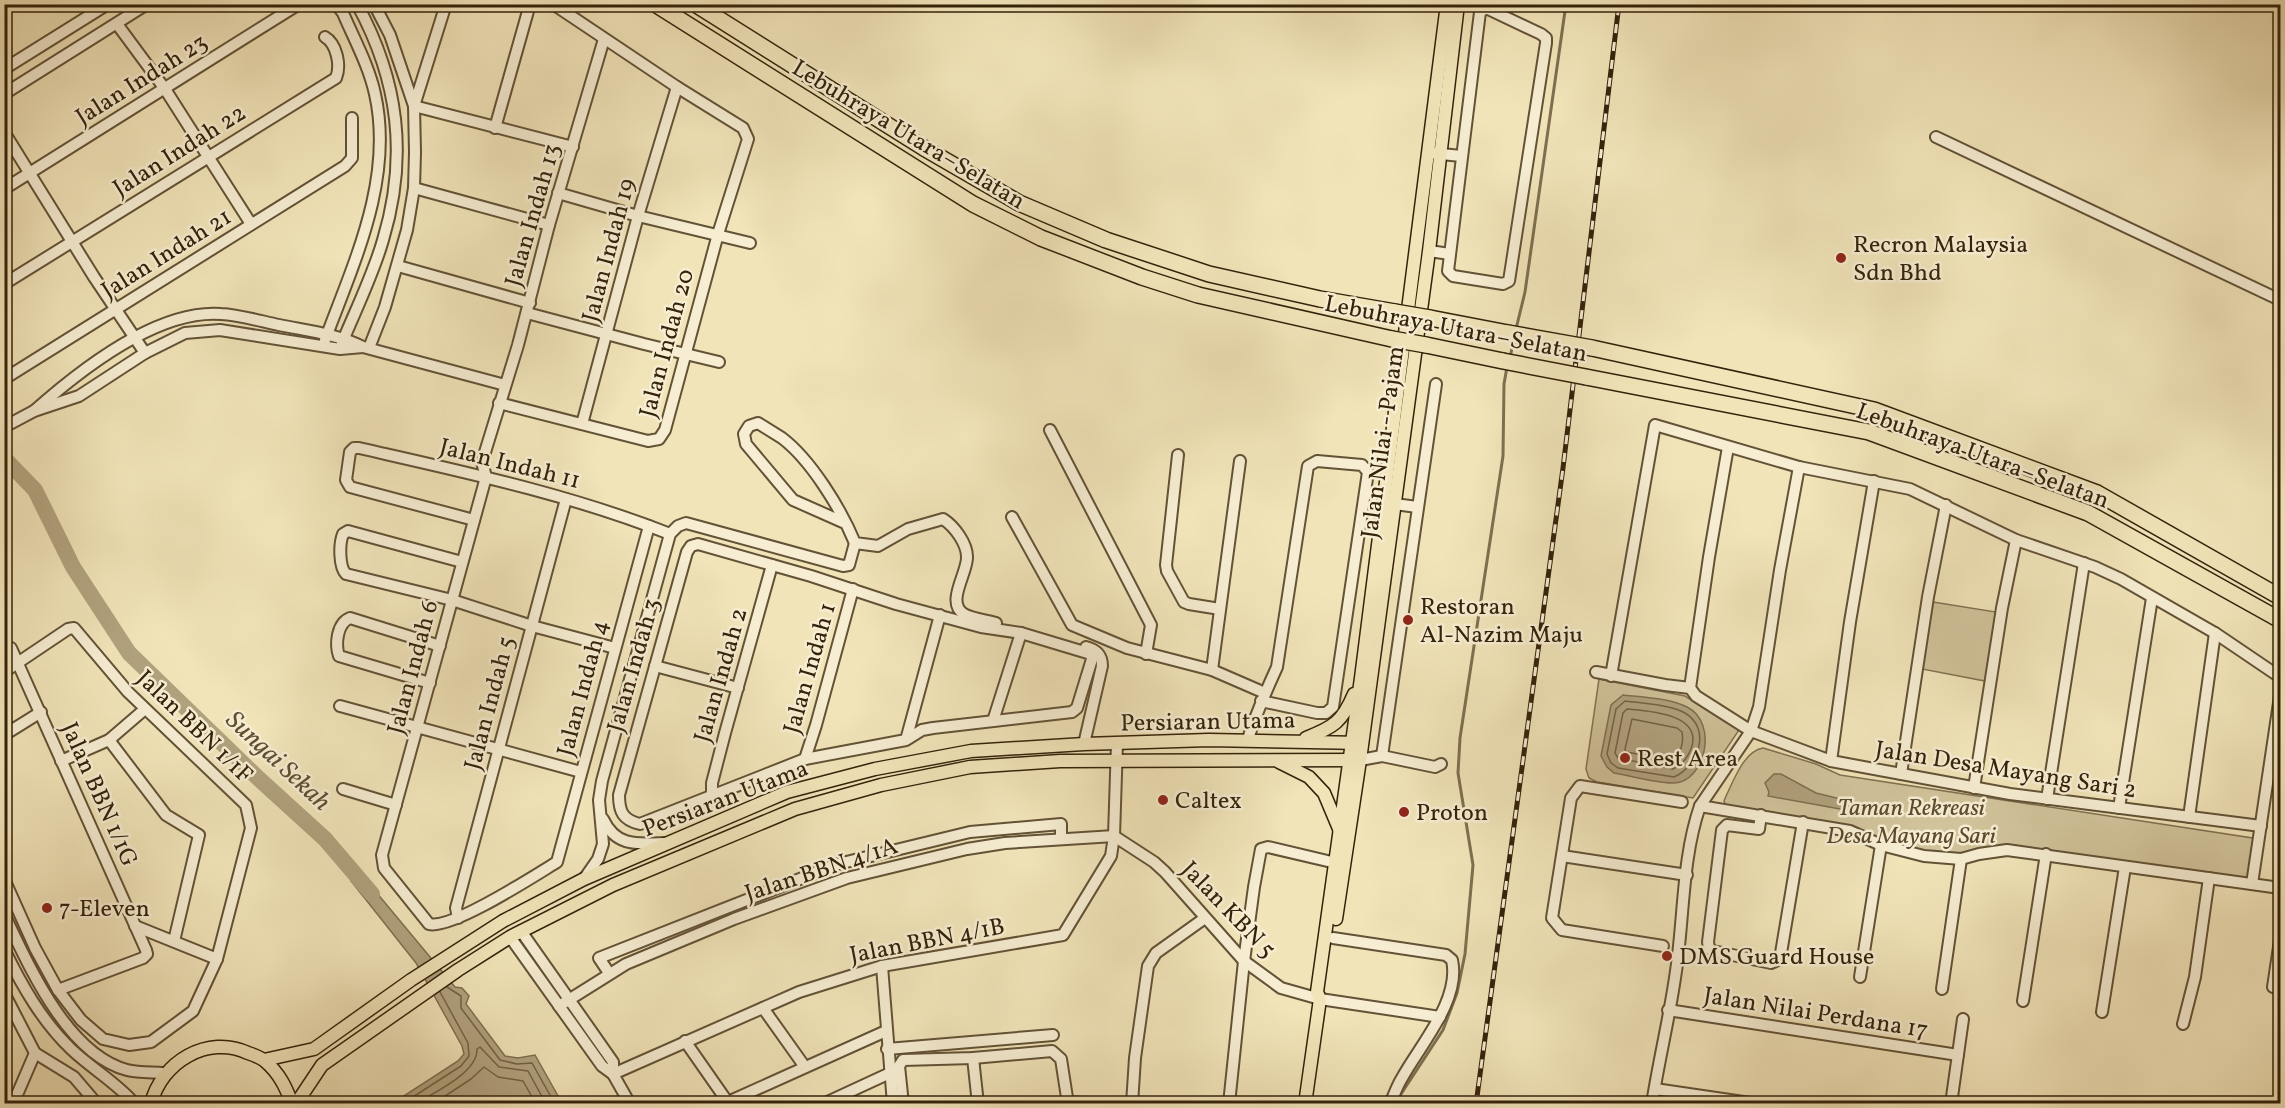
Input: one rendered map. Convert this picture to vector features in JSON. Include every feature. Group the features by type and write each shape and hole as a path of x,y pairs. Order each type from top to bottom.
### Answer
{"highway":[{"name":"Lebuhraya Utara–Selatan","path":"655,4 964,199 1041,238 1142,277 1198,295 1392,339 1869,432 2088,513 2280,620"},
{"name":"Lebuhraya Utara–Selatan","path":"694,4 924,148 1019,203 1106,240 1209,274 1320,299 1592,348 1874,410 2097,493 2280,597"}],"main road":[{"name":"Jalan Nilai - Pajam","path":"1357,743 1395,504 1429,251 1434,153 1447,4"},
{"name":"Jalan Nilai - Pajam","path":"1357,743 1361,678 1434,153 1458,4"},
{"path":"1299,740 1328,730 1340,722 1348,710 1361,678"},
{"name":"Persiaran Utama","path":"264,1060 314,1049 448,955 503,921 584,879 787,792 875,769 971,751 1084,744 1248,739 1357,743"},
{"path":"1305,1104 1320,999 1324,993 1333,938 1357,743"},
{"path":"1277,760 1309,777 1323,793 1340,832"},
{"path":"1320,999 1317,992 1340,832 1355,760"},
{"name":"Persiaran Utama","path":"294,1104 322,1065 458,970 515,934 613,885 795,810 881,785 970,767 1060,761 1355,760"},
{"path":"151,1104 153,1092 164,1073 186,1056 212,1047 239,1048 264,1060 284,1081 294,1104"}],"street":[{"path":"4,69 108,4"},
{"path":"4,94 147,4"},
{"name":"Jalan Indah 23","path":"4,189 299,4"},
{"path":"323,346 368,225 381,148 380,119 375,91 343,13 336,4"},
{"path":"340,349 383,241 396,187 398,134 393,99 384,64 357,4"},
{"path":"374,4 390,35 414,106"},
{"path":"366,347 398,266 407,230 414,188 414,106 446,4"},
{"path":"495,128 530,4"},
{"path":"553,4 677,87"},
{"path":"1486,8 1546,38 1509,281 1503,284 1453,276 1448,271 1450,254 1480,12 1486,8"},
{"path":"117,24 165,88 251,224"},
{"name":"Jalan Indah 22","path":"4,284 336,78 340,69 333,45 325,37"},
{"name":"Jalan Indah 13","path":"486,477 482,462 529,308 549,225 604,39"},
{"name":"Jalan Indah 20","path":"499,403 648,441 659,439 665,430 718,234 748,139 743,128 677,87"},
{"name":"Jalan Indah 19","path":"582,424 638,216 677,87"},
{"path":"414,106 573,147"},
{"name":"Jalan Indah 21","path":"4,379 350,163 352,118"},
{"path":"4,132 72,242 145,353"},
{"path":"1935,137 2280,300"},
{"path":"1434,153 1461,156"},
{"path":"414,188 549,225"},
{"path":"558,193 638,216 750,243"},
{"path":"1429,251 1450,254"},
{"path":"398,266 607,334 719,362"},
{"path":"34,411 69,380 135,337 178,318 220,314 344,338 366,347 505,385"},
{"path":"4,427 34,411 79,396 145,353 185,333 220,330 340,349 366,347"},
{"path":"1382,756 1436,384"},
{"path":"584,879 598,859 603,844 599,800 602,780 670,534 678,526 686,524 843,566 849,565 852,560 855,543 845,524 815,471 783,439 758,423 749,426 744,434 746,444 793,500 845,524"},
{"path":"1611,676 1655,425 1799,467 1910,489 2016,540 2084,563 2121,579 2215,633 2280,676"},
{"path":"1050,430 1151,625 1146,654"},
{"path":"1596,672 1690,688 1728,447"},
{"name":"Jalan Indah 11","path":"474,520 350,487 346,480 350,452 354,448 359,448 486,477 610,511 670,534"},
{"path":"1178,455 1167,571 1184,602 1220,609"},
{"path":"1012,517 1072,626 1146,654 1212,670 1263,697 1317,713 1326,713 1333,707 1368,472 1362,465 1317,460 1308,466 1277,668 1263,697 1248,739"},
{"path":"1212,670 1240,461"},
{"path":"1652,1104 1676,974 1687,875 1696,820 1700,806 1751,730 1759,707 1780,570 1799,467"},
{"name":"Jalan Indah 6","path":"458,918 437,926 429,924 384,868 382,855 486,477"},
{"path":"1831,761 1850,622 1874,482"},
{"name":"Jalan Indah 5","path":"458,918 456,908 566,499"},
{"path":"1395,504 1417,507"},
{"path":"1901,774 1928,597 1946,505"},
{"path":"855,543 878,546 908,529 942,519 951,525 961,539 967,557 957,600 959,609 964,614 1092,648 1098,652 1102,658 1102,666 1084,744"},
{"name":"Jalan Indah 4","path":"458,918 557,862 649,526"},
{"path":"462,562 348,531 341,539 342,569 346,574 452,600 532,626 615,648"},
{"path":"1974,788 2002,608 2016,540"},
{"name":"Jalan Indah 3","path":"712,796 640,824 629,821 621,814 618,795 687,552 691,546 699,544 772,565"},
{"path":"2047,799 2084,563"},
{"path":"712,796 805,759 906,740 922,730 1072,712 1077,708 1092,659 1091,654 1086,651 1021,633 981,627 772,565"},
{"name":"Jalan Indah 2","path":"712,796 712,783 772,565"},
{"name":"Jalan Indah 1","path":"805,759 853,589"},
{"path":"2119,808 2152,598"},
{"path":"906,740 940,615"},
{"path":"430,682 343,659 337,652 340,625 344,620 350,618 440,646"},
{"name":"Jalan BBN 1/1F","path":"4,672 68,629 74,628 128,692 246,805 250,828 217,959 193,1011 151,1042 129,1045 103,1039 81,1020 58,990 35,948 4,879"},
{"path":"993,721 1021,633"},
{"path":"2189,817 2215,633"},
{"name":"Jalan BBN 1/1G","path":"7,649 19,662 147,954 143,958 58,990"},
{"path":"655,666 738,688"},
{"name":"Jalan Desa Mayang Sari 2","path":"1690,688 1696,696 1751,730 1831,761 1974,788 2261,826"},
{"path":"2252,884 2280,696"},
{"path":"340,706 581,772"},
{"path":"621,706 642,712"},
{"path":"61,761 109,740 145,709"},
{"path":"4,735 40,712"},
{"path":"109,740 165,814 199,835 174,941"},
{"name":"Jalan BBN 4/1B","path":"614,1074 799,993 882,966 1063,935 1111,856 1114,836 1117,743"},
{"path":"1357,743 1382,756 1435,767 1441,764"},
{"path":"1355,760 1382,756"},
{"path":"1663,946 1562,930 1552,918 1571,798 1580,786 1682,802"},
{"path":"343,789 396,805"},
{"path":"1700,806 1850,831 1881,845 1924,856 1961,859 2007,850 2280,888"},
{"path":"1761,815 1759,829 1727,825 1722,830 1708,942 1709,948 1713,951 1771,963 1780,959 1803,822"},
{"path":"602,816 614,836 626,842 664,843"},
{"path":"609,973 600,958 838,864 970,832 1061,824 1061,839"},
{"name":"Jalan BBN 4/1A","path":"559,1006 626,964 734,919 847,878 932,856 1005,843 1114,836"},
{"name":"Jalan KBN 5","path":"1114,836 1160,867 1244,961 1281,988 1320,999 1440,1017"},
{"path":"928,842 932,856"},
{"path":"1860,977 1881,845"},
{"path":"1229,1104 1244,961 1259,854 1262,849 1268,847 1336,863"},
{"path":"2023,1001 2046,854"},
{"path":"1562,856 1687,875"},
{"path":"1942,989 1961,859"},
{"path":"2102,1012 2125,867"},
{"path":"2183,1024 2195,976 2209,878"},
{"path":"4,914 48,1001 79,1038 102,1058 128,1070 164,1073"},
{"path":"1132,1104 1135,1058 1148,966 1156,953 1205,918"},
{"path":"135,926 217,959"},
{"path":"515,934 569,999 613,1062 614,1074 630,1104"},
{"path":"515,934 559,1006 602,1066 614,1074"},
{"path":"1333,938 1446,955 1452,960 1454,968 1440,1017 1402,1078 1390,1104"},
{"path":"2273,987 2280,939"},
{"path":"23,954 35,948"},
{"path":"4,949 23,988 45,1020 72,1049 122,1088 135,1104"},
{"path":"882,966 893,1104"},
{"path":"23,988 5,994 35,1053 74,1077 98,1104"},
{"path":"763,1008 805,1067"},
{"name":"Jalan Nilai Perdana 17","path":"1668,1010 1958,1055"},
{"path":"1951,1104 1963,1019"},
{"path":"685,1041 728,1103 886,1031"},
{"path":"887,1048 1053,1035"},
{"path":"903,1104 900,1062 1052,1051 1061,1059 1067,1103 1101,1104"},
{"path":"13,1104 35,1053"},
{"path":"973,1058 978,1104"},
{"path":"823,1104 890,1073"},
{"path":"1655,1089 1756,1104"}],"green space":[{"path":"1933,602 1996,612 1985,681 1922,669"},
{"path":"1599,679 1685,696 1739,730 1693,798 1597,782 1589,778 1586,769"},
{"name":"Taman Rekreasi Desa Mayang Sari","path":"1763,748 1816,764 1840,775 2259,839 2253,887 2013,851 1960,861 1899,853 1851,829 1727,808 1724,801 1740,767 1756,750"}],"water":[{"path":"1623,695 1672,702 1687,707 1697,715 1703,725 1705,738 1704,751 1694,773 1685,780 1668,783 1614,773 1607,767 1601,756 1611,705"},
{"path":"1774,774 1781,774 1816,793 1849,801 1848,808 1840,809 1768,796 1769,792 1765,783"},
{"path":"361,874 455,987 462,988 469,996 466,1004 505,1056 518,1058 535,1055 562,1103 393,1103 458,1061 464,1054 462,1046 416,963 351,881"}],"waterway":[{"path":"1516,329 1525,292 1566,4"},
{"path":"1510,358 1514,338"},
{"path":"1398,1104 1401,1094 1443,1030 1457,993 1465,954 1473,865 1458,773 1460,738 1503,456 1504,384 1507,367"},
{"name":"Sungai Sekah","path":"4,458 35,490 73,567 129,653 258,778 325,839 372,894"}],"railway":[{"path":"1476,1104 1563,468 1619,4"}],"place":[{"name":"Recron Malaysia Sdn Bhd","path":"1841,258"},
{"name":"Restoran Al-Nazim Maju","path":"1408,620"},
{"name":"Rest Area","path":"1625,758"},
{"name":"Caltex","path":"1163,800"},
{"name":"Proton","path":"1404,812"},
{"name":"7-Eleven","path":"47,908"},
{"name":"DMS Guard House","path":"1667,956"}]}
